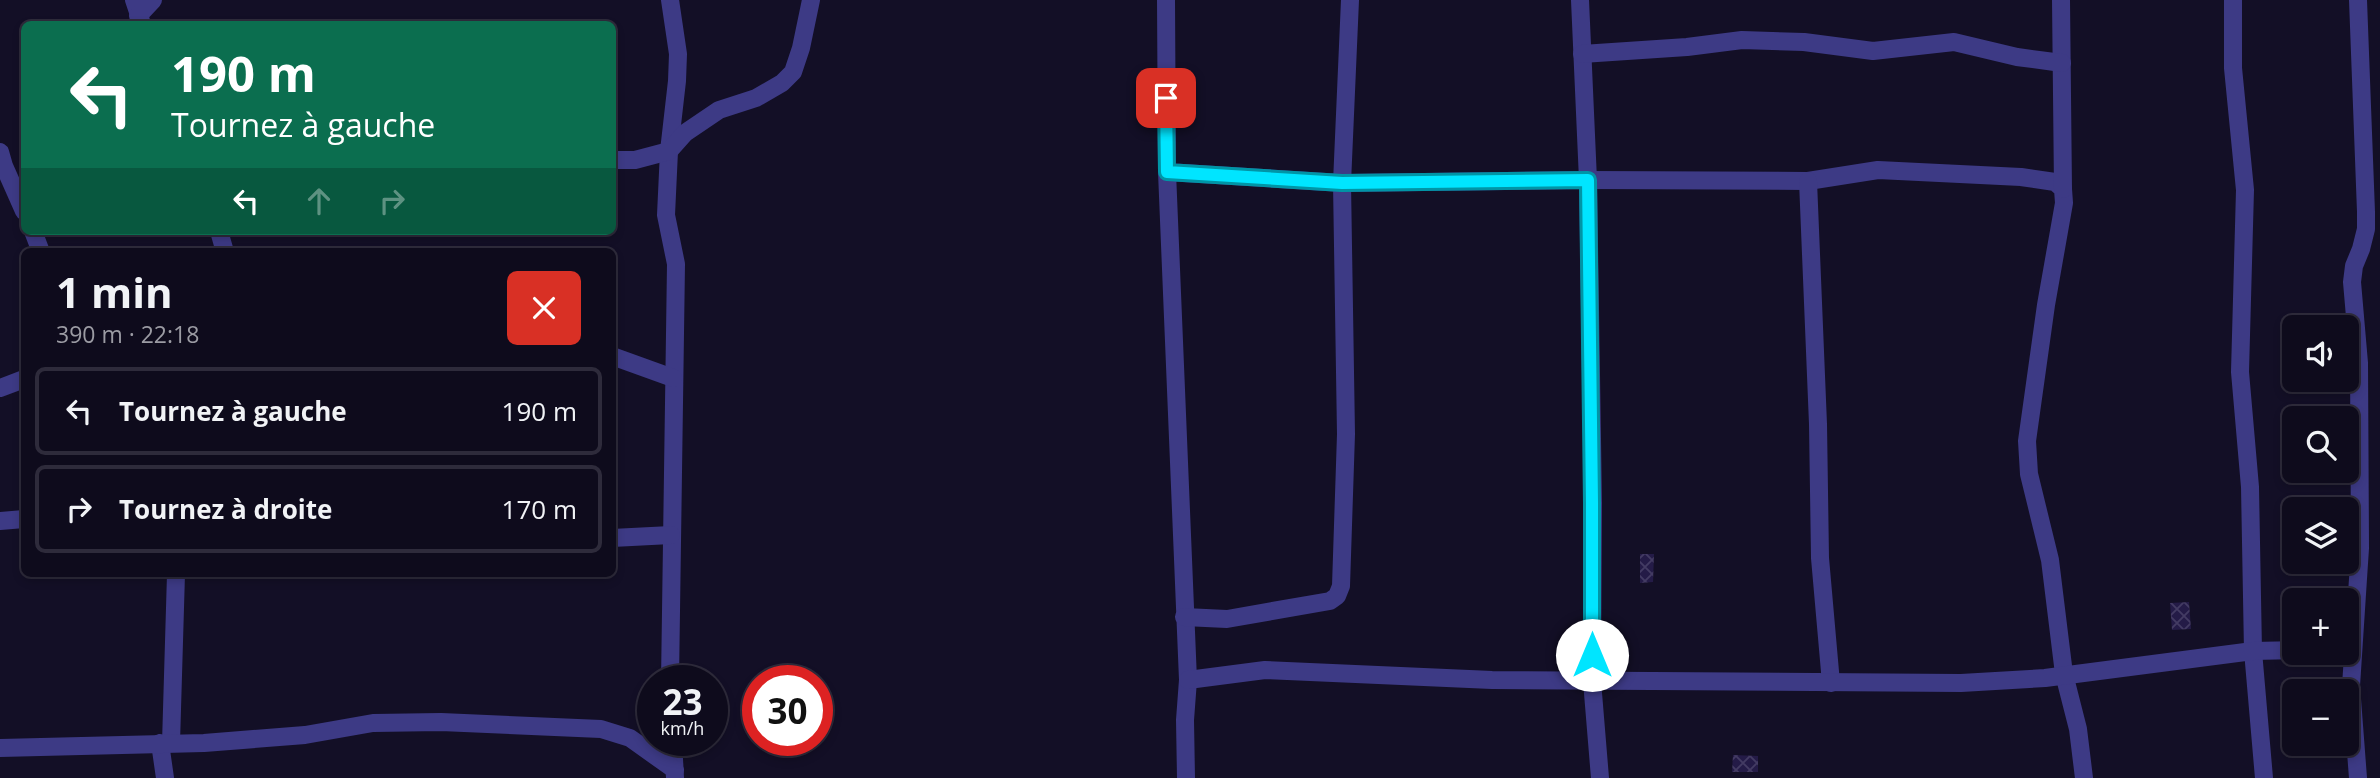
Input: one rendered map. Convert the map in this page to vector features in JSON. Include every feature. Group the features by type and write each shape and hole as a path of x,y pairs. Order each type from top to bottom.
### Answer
{"street":[{"path":"138,13 153,0"},
{"path":"670,0 678,54 668,151 666,215 676,264 670,665"},
{"path":"616,160 635,160 668,151 685,133 719,110 756,99 782,83 793,72 811,0"},
{"path":"1166,0 1167,172 1188,680 1185,720 1186,778"},
{"path":"1184,617 1227,619 1330,601 1337,596 1341,586 1346,434 1342,183 1350,0"},
{"path":"1580,0 1588,180 1592,681 1600,778"},
{"path":"2061,0 2064,203 2046,305 2027,441 2029,474 2050,560 2064,674 2078,729 2084,778"},
{"path":"2233,0 2233,68 2245,190 2240,372 2250,487 2253,651 2264,778"},
{"path":"2358,0 2366,212 2366,229 2354,266 2352,282 2359,363 2358,588"},
{"path":"1582,54 1687,47 1742,40 1804,43 1873,51 1954,43 2017,57 2062,63"},
{"path":"0,152 21,204"},
{"path":"1167,172 1342,183 1808,180 1878,170 2021,177 2055,182 2063,189"},
{"path":"1808,180 1818,424 1820,558 1832,683"},
{"path":"616,357 673,378"},
{"path":"0,388 21,380"},
{"path":"0,521 21,519"},
{"path":"616,538 671,535"},
{"path":"165,778 177,577"},
{"path":"1188,680 1265,670 1492,680 1961,683 2045,678 2253,651 2282,650"},
{"path":"2350,665 2358,778"},
{"path":"0,748 204,743 305,735 373,723 441,722 590,728 617,732 630,738 675,774"},
{"path":"674,756 675,774"}],"building":[{"path":"1640,554 1654,554 1653,582 1640,583"},
{"path":"2189,602 2191,629 2172,630 2170,603"},
{"path":"1733,755 1758,756 1758,772 1732,772"}],"route":[{"path":"1166,98 1167,172 1342,183 1588,180 1592,655"}]}
